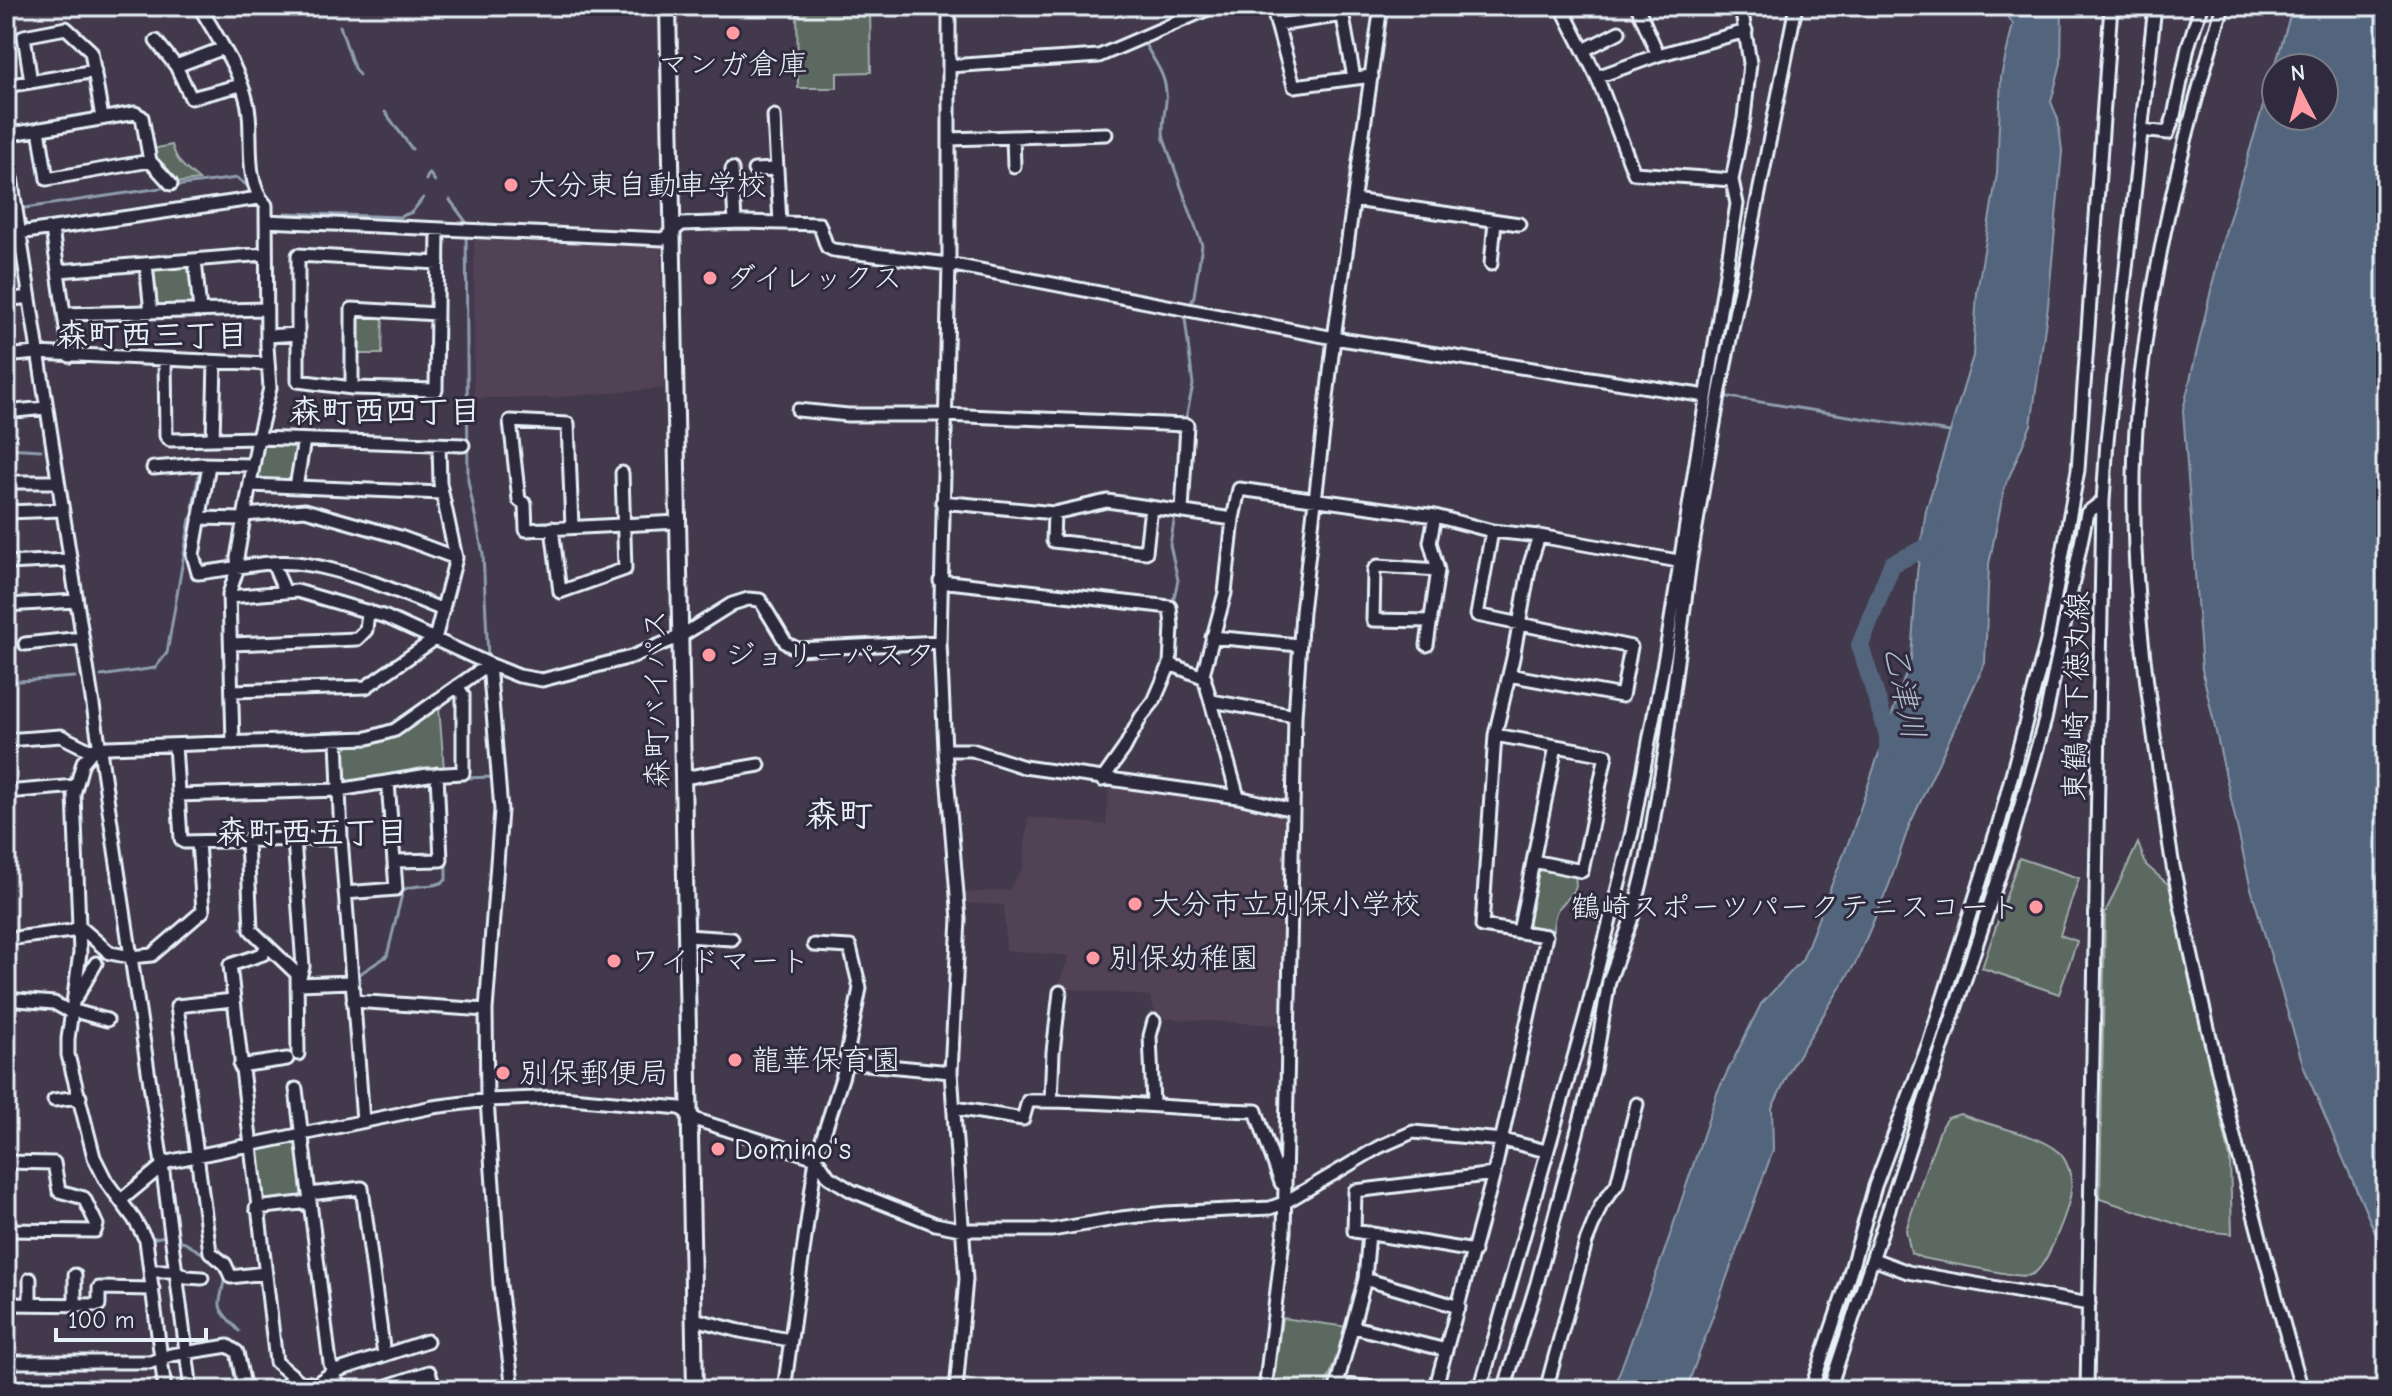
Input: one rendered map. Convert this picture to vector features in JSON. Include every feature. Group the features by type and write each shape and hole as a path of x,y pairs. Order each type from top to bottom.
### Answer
{"main road":[{"name":"森町バイパス","path":"668,6 686,936 685,1112 695,1390"}],"street":[{"path":"199,6 224,48 247,100 253,180 259,198 266,205 270,388 253,465 238,567 229,597 233,743"},
{"path":"949,6 949,264 940,642 945,750 959,919 951,1072 965,1230 966,1279 957,1390"},
{"path":"949,66 1099,56 1215,6"},
{"path":"1272,6 1294,86 1372,76"},
{"path":"1265,1390 1282,1247 1299,645 1334,338 1381,6"},
{"path":"1561,6 1597,77 1634,173 1732,180"},
{"path":"1637,6 1658,55"},
{"path":"1480,1390 1586,1015 1632,832 1666,651 1737,204 1732,180 1744,118 1750,63 1741,6"},
{"path":"1504,1390 1537,1283 1594,1069 1609,981 1633,915 1647,859 1666,745 1692,548 1796,6"},
{"path":"1811,1390 1875,1186 1929,1043 2000,820 2047,641 2078,470 2111,6"},
{"name":"東鶴崎下徳丸線","path":"2087,1390 2103,501 2155,6"},
{"path":"2142,130 2168,133 2201,6"},
{"path":"2223,6 2181,157 2146,333 2137,417 2134,567 2148,698 2173,863 2223,1088 2302,1390"},
{"path":"1277,25 1342,10 1354,78"},
{"path":"31,82 24,36 66,28 91,51 102,118"},
{"path":"1597,77 1658,55 1746,31"},
{"path":"1584,50 1619,32"},
{"path":"156,41 176,66 191,98 241,85"},
{"path":"176,66 224,48"},
{"path":"6,86 95,71"},
{"path":"6,135 135,113 142,117 150,161 171,184"},
{"path":"774,116 780,223"},
{"path":"39,129 47,179 150,161"},
{"path":"950,139 1106,134"},
{"path":"1013,137 1014,166"},
{"path":"6,145 82,638 96,750 162,1164 191,1390"},
{"path":"732,169 735,222"},
{"path":"754,170 777,169"},
{"path":"19,233 259,198"},
{"path":"1354,200 1519,224"},
{"path":"266,221 663,239 680,224 819,224 827,247 833,250 949,264 1334,338 1706,396"},
{"path":"1491,264 1495,221"},
{"path":"52,229 70,356"},
{"path":"438,229 438,263 436,390 352,388 298,381 298,255 438,263"},
{"path":"1727,277 1751,235"},
{"path":"59,271 266,254"},
{"path":"195,260 200,311"},
{"path":"146,264 151,312"},
{"path":"6,300 28,297"},
{"path":"65,314 266,309"},
{"path":"352,388 352,309 437,314"},
{"path":"267,336 298,334"},
{"path":"6,356 36,353 268,364"},
{"path":"165,360 166,436 170,440 258,438 463,445"},
{"path":"213,439 215,362"},
{"path":"6,412 45,408"},
{"path":"798,410 848,415 944,415 1187,425 1182,511"},
{"path":"572,527 568,424 510,421 519,500 525,504 526,530 678,522"},
{"path":"296,487 304,440"},
{"path":"232,691 366,687 435,639 456,558 442,493 439,445"},
{"path":"209,465 193,555 198,573 297,563 394,589 443,610"},
{"path":"153,468 253,465"},
{"path":"552,528 560,592 625,569 622,473"},
{"path":"6,482 57,482"},
{"path":"250,485 442,493"},
{"path":"1238,797 1203,674 1225,593 1239,489 1435,516 1492,531 1539,536 1678,561"},
{"path":"942,502 1054,513 1107,501 1233,519"},
{"path":"1829,1390 2011,840 2045,720 2087,513 2103,501"},
{"path":"1054,513 1053,541 1146,552 1151,507"},
{"path":"6,512 62,510"},
{"path":"199,518 305,510 400,537 456,558"},
{"path":"1427,645 1438,570 1430,542 1435,516"},
{"path":"1492,531 1477,615 1631,647 1622,696 1509,675"},
{"path":"1435,1390 1503,1140 1546,936 1482,926 1495,735 1530,564 1539,536"},
{"path":"6,563 69,560"},
{"path":"273,564 285,592"},
{"path":"1431,621 1373,620 1374,570 1378,566 1438,570"},
{"path":"940,581 1170,607 1170,664 1154,701 1102,780"},
{"path":"229,597 297,591 368,611 519,676 542,680 631,657 681,636 732,604 755,598 760,600 786,643 797,649 940,642"},
{"path":"6,605 27,598 76,601"},
{"path":"231,644 357,639 366,630 368,611"},
{"path":"1212,637 1299,645"},
{"path":"25,644 82,638"},
{"path":"165,1390 146,1240 106,1181 94,1157 68,1055 80,953 74,802 85,757 108,747 368,738 390,732 489,664"},
{"path":"489,664 501,810 486,1010 487,1100 500,1285 513,1390"},
{"path":"1170,664 1205,678"},
{"path":"178,795 339,790 437,774 463,773 463,695 457,686"},
{"path":"1212,701 1295,716"},
{"path":"1495,735 1606,755 1582,871 1533,861"},
{"path":"6,740 61,736 96,750"},
{"path":"337,739 341,838 363,1121"},
{"path":"175,745 181,839 184,842 341,838"},
{"path":"1519,932 1556,746"},
{"path":"945,750 972,750 1024,767 1238,797 1293,810"},
{"path":"683,778 759,765"},
{"path":"394,861 441,860 437,774"},
{"path":"345,893 396,889 388,782"},
{"path":"6,792 76,786"},
{"path":"294,839 303,967 298,984"},
{"path":"240,1066 293,1056 298,984 293,967 251,930 247,840"},
{"path":"79,926 110,953 131,957 152,955 203,911 198,842"},
{"path":"6,939 72,931 79,926"},
{"path":"686,936 732,939"},
{"path":"784,1390 816,1158 846,1062 860,988 850,947 814,945"},
{"path":"264,951 230,965 276,1362 293,1377 316,1384 333,1372 427,1341"},
{"path":"75,999 96,963"},
{"path":"298,984 351,982"},
{"path":"1051,1101 1060,992"},
{"path":"6,999 54,1003 72,1013 107,1020"},
{"path":"233,1000 177,1006 210,1252 225,1264 231,1277 265,1273"},
{"path":"353,1001 486,1010"},
{"path":"1153,1104 1150,1036 1154,1021"},
{"path":"846,1062 951,1072"},
{"path":"296,1089 333,1372 340,1390"},
{"path":"54,1100 80,1097"},
{"path":"121,1200 162,1164 433,1107 487,1100 560,1097 685,1112 697,1120 816,1158 829,1177 852,1191 935,1224 965,1230 1052,1230 1136,1216 1270,1208 1284,1197 1413,1132 1503,1140 1546,1151"},
{"path":"955,1108 1023,1119 1028,1101 1153,1104 1256,1111 1284,1197"},
{"path":"1546,1390 1586,1242 1601,1205 1621,1174 1637,1104"},
{"path":"6,1162 54,1163 59,1191 84,1198 97,1225 95,1231 6,1230"},
{"path":"1474,1251 1354,1231 1355,1191 1494,1174"},
{"path":"256,1208 362,1188 384,1355"},
{"path":"1369,1233 1365,1279 1337,1384 1391,1390"},
{"path":"1873,1259 1908,1272 2089,1304"},
{"path":"152,1271 175,1271 187,1277 202,1278"},
{"path":"75,1275 75,1305"},
{"path":"30,1279 30,1304"},
{"path":"1365,1279 1459,1307"},
{"path":"6,1304 99,1305 99,1288 153,1289"},
{"path":"694,1319 790,1340"},
{"path":"1354,1327 1446,1350"},
{"path":"6,1362 151,1362 185,1352 232,1347 239,1357 245,1390"},
{"path":"375,1390 429,1372 435,1390"},
{"path":"283,1390 293,1377"}],"shaded area":[{"path":"797,6 870,6 871,72 837,73 837,88 798,88"},
{"path":"172,145 180,162 199,180 175,183 155,161 152,149"},
{"path":"474,237 661,245 664,388 550,398 474,398"},
{"path":"188,265 192,268 196,304 153,305 150,271 153,268"},
{"path":"362,314 383,315 382,354 356,354 356,319"},
{"path":"262,442 298,444 300,448 291,482 258,480 255,477"},
{"path":"439,707 444,769 352,783 346,779 344,751 349,746 387,739"},
{"name":"大分市立別保小学校","path":"1109,782 1246,801 1285,811 1289,816 1284,1023 1157,1018 1150,996 1057,988 1069,956 1006,950 1004,905 964,903 964,893 1009,890 1023,867 1028,817 1106,825"},
{"path":"2138,843 2146,865 2170,886 2230,1158 2232,1234 2195,1230 2100,1199 2105,913"},
{"name":"鶴崎スポーツパークテニスコート","path":"2019,858 2079,878 2060,935 2077,941 2059,994 1982,968"},
{"path":"1542,868 1574,874 1576,880 1575,890 1557,911 1553,930 1531,926 1526,921 1536,872"},
{"path":"1960,1114 2049,1145 2062,1155 2067,1165 2071,1186 2066,1210 2051,1249 2033,1274 2014,1275 1922,1258 1911,1253 1906,1230 1926,1168 1942,1125 1947,1118"},
{"path":"297,1142 304,1196 301,1200 260,1202 254,1151"},
{"path":"1282,1318 1348,1327 1324,1390 1273,1390"}],"water":[{"path":"2001,6 2062,6 2061,63 2051,102 2058,119 2062,151 2048,306 2031,425 2004,489 1989,564 1985,663 1909,826 1889,885 1856,962 1793,1064 1772,1108 1773,1150 1686,1390 1613,1390 1666,1247 1717,1093 1761,1004 1802,960 1852,833 1911,658 1917,573 1926,510 1973,356 1977,292 1997,174 2001,77 2013,24"},
{"path":"2293,6 2386,6 2386,1258 2304,1068 2250,885 2202,669 2183,410 2222,243 2260,116 2260,132 2340,132 2340,52 2279,52"}],"waterway":[{"path":"340,26 359,75"},
{"path":"1144,42 1165,84 1164,139 1202,245 1194,296 1185,318 1193,385 1186,418"},
{"path":"385,112 412,149"},
{"path":"429,173 435,181"},
{"path":"426,180 429,173"},
{"path":"175,186 237,178 248,186"},
{"path":"25,208 168,187"},
{"path":"285,213 400,217 412,212 423,198"},
{"path":"450,200 466,222 468,481 483,554 488,658"},
{"path":"1722,396 1950,432"},
{"path":"6,448 41,450"},
{"path":"193,507 200,468"},
{"path":"1173,602 1178,580 1170,545 1175,516"},
{"path":"101,676 155,668 167,653 190,519"},
{"name":"乙津川","path":"1888,752 1888,735 1860,645 1892,564 1938,542 1940,537"},
{"path":"6,682 75,677"},
{"path":"463,778 494,777"},
{"path":"443,790 444,781 451,779"},
{"path":"358,975 387,956 403,890 446,880 446,861"},
{"path":"241,928 250,936"},
{"path":"313,977 340,976"},
{"path":"150,1239 166,1236"},
{"path":"180,1240 207,1256"},
{"path":"225,1275 221,1310 239,1331"}],"place":[{"name":"マンガ倉庫","path":"733,33"},
{"name":"大分東自動車学校","path":"511,185"},
{"name":"ダイレックス","path":"710,278"},
{"name":"ジョリーパスタ","path":"709,655"},
{"name":"大分市立別保小学校","path":"1135,904"},
{"name":"鶴崎スポーツパークテニスコート","path":"2036,907"},
{"name":"別保幼稚園","path":"1093,958"},
{"name":"ワイドマート","path":"614,961"},
{"name":"龍華保育園","path":"735,1060"},
{"name":"別保郵便局","path":"503,1073"},
{"name":"Domino's","path":"718,1149"}],"district":[{"name":"森町西三丁目","path":"152,335"},
{"name":"森町西四丁目","path":"385,411"},
{"name":"森町","path":"839,814"},
{"name":"森町西五丁目","path":"312,832"}]}
